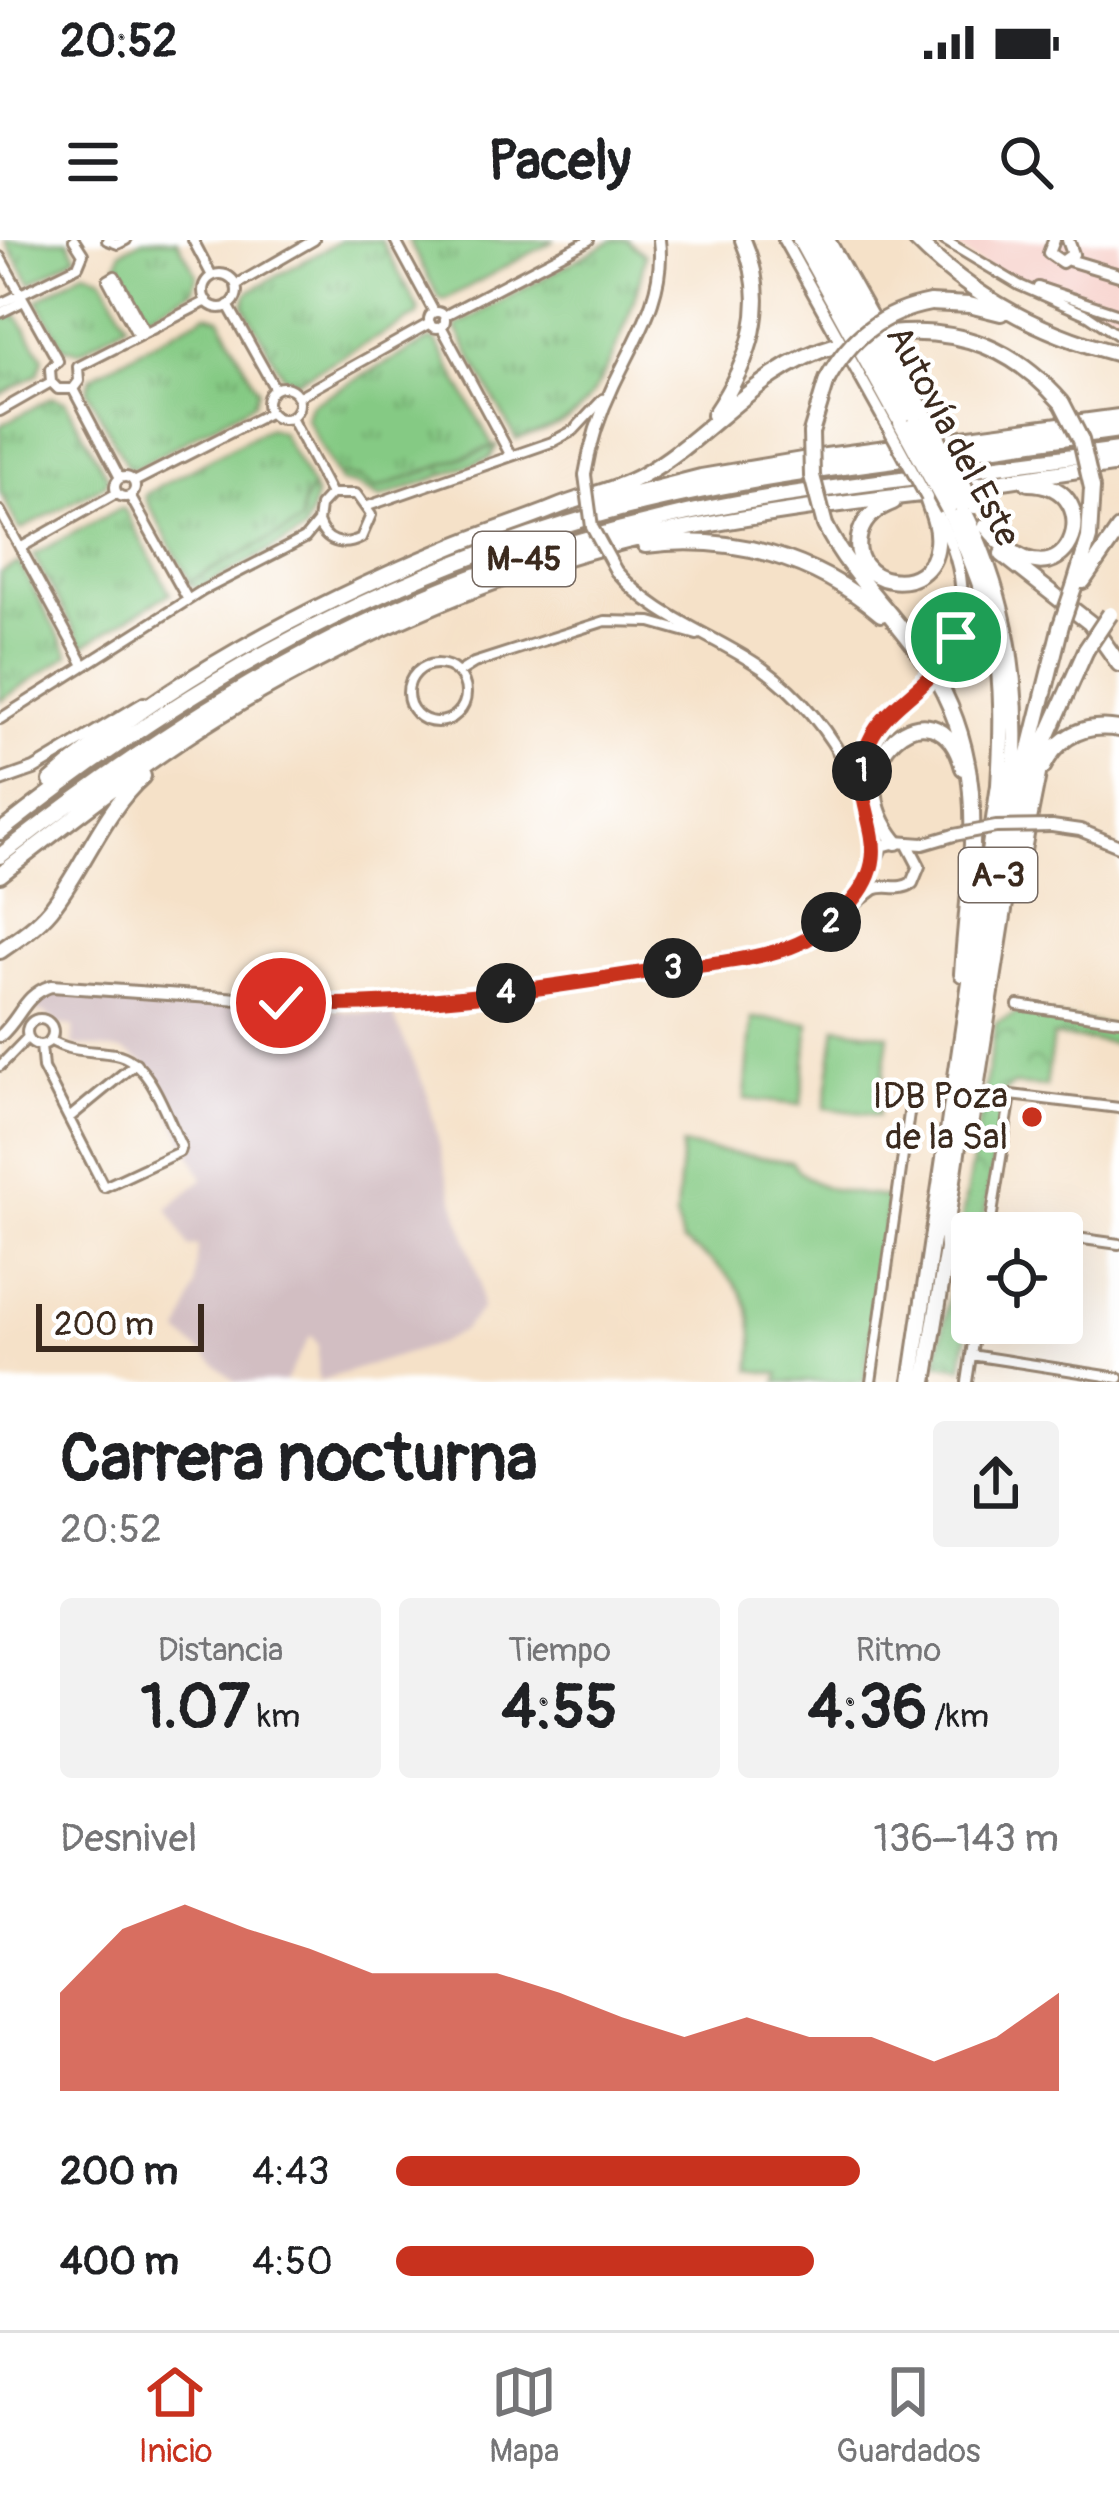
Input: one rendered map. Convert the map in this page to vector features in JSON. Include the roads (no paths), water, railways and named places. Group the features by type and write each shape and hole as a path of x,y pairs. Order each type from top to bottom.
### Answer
{"highway":[{"path":"695,438 734,384 756,326 753,269 742,240"},
{"name":"Autovía del Este","path":"800,240 962,507 998,589 1012,647 1015,756 925,1382"},
{"name":"Autovía del Este","path":"813,240 908,423"},
{"path":"831,240 908,423 962,507 1013,555 1040,563 1058,558 1069,547 1076,516 1071,503 1056,489 1037,482 981,484"},
{"path":"916,240 960,279 1045,330"},
{"path":"962,1032 959,1017 974,812 964,739 956,715 908,638 845,560 825,525 812,476 811,433 826,380 844,352 877,322 910,307 969,305 1119,354"},
{"path":"890,334 933,332 978,340 1017,361 1062,403 1081,440 1092,488 1089,538 1028,757 1005,923 947,1249"},
{"path":"0,830 105,736 196,673 288,622 427,557 638,478 780,369 811,352 837,345"},
{"path":"541,516 701,477 1119,417"},
{"name":"M-45","path":"0,830 203,686 294,634 404,582 572,522 662,500 834,468 1119,430"},
{"name":"M-45","path":"0,856 124,761 251,680 413,600 578,541 663,518 834,488 1119,450"},
{"path":"928,495 938,546 932,563 919,577 906,582 880,578 861,558 858,545 861,528 881,506 928,495 981,484 1119,464"},
{"path":"701,477 834,468"},
{"path":"61,809 260,692 418,615 507,579 593,552 735,510 834,488"},
{"path":"664,532 928,495"},
{"name":"Autovía del Este","path":"911,1382 999,785 1004,712 999,652 962,507"},
{"path":"986,526 1002,554 1090,623 1119,664"},
{"path":"1076,589 1119,529"},
{"path":"593,552 674,541 716,542 777,555 837,581 908,638"},
{"path":"1005,923 1044,744 1086,650 1116,605"},
{"path":"0,951 50,910 112,810 138,780 260,692"},
{"path":"902,843 878,812 873,789 880,752 901,730 911,725 927,727 949,739 961,760 970,872"},
{"path":"1037,782 1056,745 1071,734 1102,726 1119,729"},
{"path":"0,875 194,733"}],"main road":[{"path":"659,240 658,286 592,440 585,475 592,526 616,571 649,603 759,666 808,708 836,747 875,834 872,867 850,905"},
{"path":"779,240 908,423 962,587 961,620 947,655 884,718 867,746 861,779 864,801"},
{"path":"1037,240 1052,242 1055,261 1070,250 1119,272"},
{"path":"0,781 34,769 196,673"},
{"path":"875,853 902,843 996,827 1080,830 1119,846"},
{"path":"872,867 882,885 908,886 919,866 949,837"},
{"path":"902,843 919,866"},
{"path":"0,1036 33,994 64,984 340,1006 447,1000 773,952 806,940 882,885"}],"street":[{"path":"0,304 21,297 82,260 74,240"},
{"path":"109,241 126,240"},
{"path":"193,240 212,276"},
{"path":"290,240 300,245"},
{"path":"236,285 314,240"},
{"path":"395,240 511,456"},
{"path":"298,398 589,240"},
{"path":"944,240 1119,336"},
{"path":"0,257 58,361"},
{"path":"992,270 1119,314"},
{"path":"223,274 236,285 237,294 228,305 214,306 207,301 204,287 212,276 223,274"},
{"path":"115,276 142,334 108,280 115,276"},
{"path":"0,314 20,303 21,297"},
{"path":"78,367 207,301"},
{"path":"228,305 275,389"},
{"path":"58,361 78,367 79,381 73,389 58,389 51,382 50,369 58,361"},
{"path":"0,411 51,382"},
{"path":"368,506 574,430 613,386"},
{"path":"269,412 268,397 275,389 286,387 298,398"},
{"path":"73,389 121,478 134,482 269,412"},
{"path":"269,412 281,420 291,418 298,398"},
{"path":"291,418 331,494"},
{"path":"117,493 121,478"},
{"path":"130,496 134,482"},
{"path":"0,719 188,600 305,538 331,494 348,491 368,506 370,524 353,542 344,544 327,537 318,522"},
{"path":"20,548 117,493 130,496 188,600"},
{"path":"0,512 84,665"},
{"path":"458,673 466,691 461,710 446,721 418,715 408,698 413,675 435,664 458,673 492,656 605,621 651,622 704,637"},
{"path":"1018,1005 1119,1019"},
{"path":"0,1066 28,1033 31,1022 43,1019 52,1028 45,1042 43,1068 104,1187 179,1152 181,1145 136,1063 118,1054 70,1050 45,1042 28,1033 13,1024"},
{"path":"69,1118 136,1063"},
{"path":"871,1382 912,1092"},
{"path":"993,1212 1011,1095 1119,1108"},
{"path":"1083,1239 1119,1244"},
{"path":"968,1382 973,1344"},
{"path":"971,1355 1119,1378"}],"place":[{"name":"IDB Poza de la Sal","path":"1032,1117"}]}
